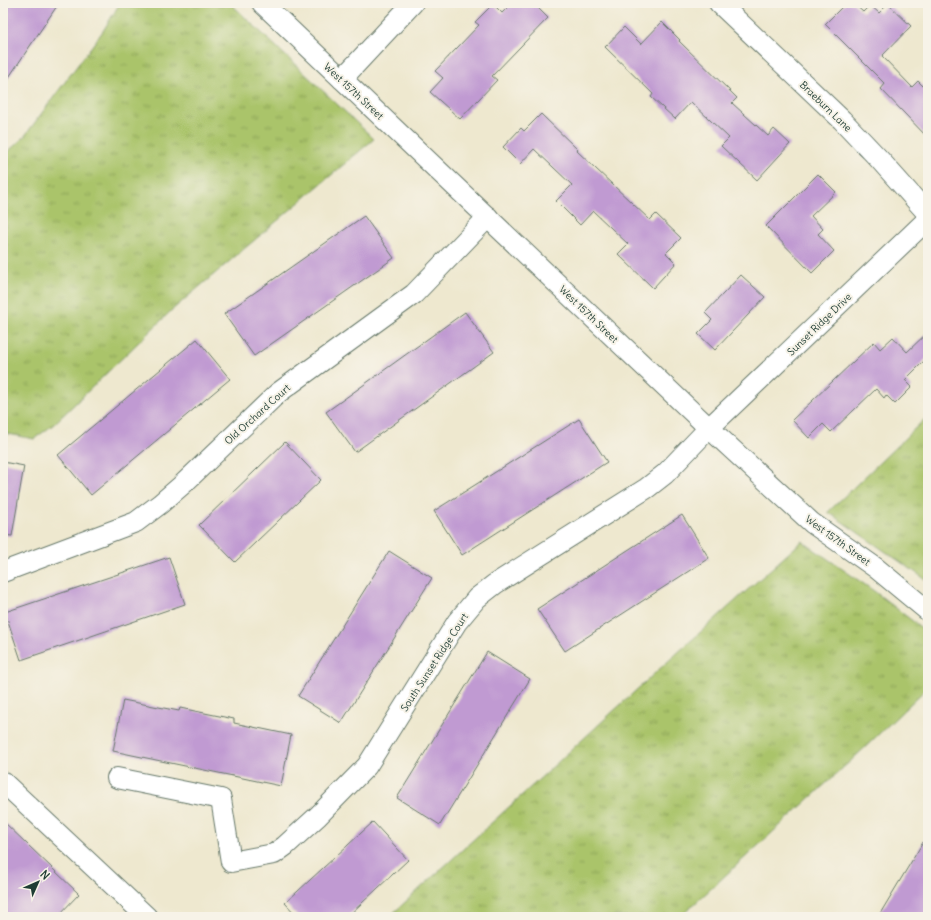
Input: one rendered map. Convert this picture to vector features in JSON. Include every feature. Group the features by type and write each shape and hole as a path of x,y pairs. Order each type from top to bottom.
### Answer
{"street":[{"name":"West 157th Street","path":"262,3 709,428 812,523 876,568 928,611"},
{"path":"342,79 413,3"},
{"name":"Braeburn Lane","path":"719,3 842,120 928,214"},
{"name":"Old Orchard Court","path":"3,572 136,522 182,485 278,393 414,294 488,217"},
{"name":"Sunset Ridge Drive","path":"709,428 928,219"},
{"name":"South Sunset Ridge Court","path":"117,778 221,799 231,862 274,854 318,816 367,766 457,622 477,598 495,584 647,488 665,474 709,428"},
{"path":"3,782 146,917"}],"green space":[{"path":"120,3 230,3 374,139 172,310 53,425 34,439 3,433 3,156 24,137 103,31"},
{"path":"928,416 928,581 828,512"},
{"path":"802,541 874,591 928,633 928,687 856,756 680,917 389,917 655,673"}],"building":[{"path":"3,3 59,3 3,86"},
{"path":"512,3 533,3 548,18 492,76 497,80 460,119 430,92 443,78 435,71 479,25 475,22 493,4 502,13"},
{"path":"846,3 853,3 863,12 870,5 879,13 888,4 911,26 882,56 912,87 918,81 928,91 928,138 881,89 885,84 825,24"},
{"path":"662,22 680,40 679,41 737,98 732,103 768,136 774,129 790,144 757,180 721,146 729,138 691,102 675,119 651,97 653,94 605,47 624,27 641,44"},
{"path":"541,114 578,150 577,151 650,220 656,214 681,238 666,253 676,263 653,288 618,254 628,244 593,211 580,225 556,201 572,185 534,149 520,164 503,147 521,128 524,131"},
{"path":"818,174 836,192 811,216 823,229 818,234 834,251 812,273 766,226"},
{"path":"364,216 394,258 254,356 224,314"},
{"path":"741,275 765,297 715,350 698,334 712,320 705,313"},
{"path":"465,312 494,352 355,452 326,412"},
{"path":"928,332 928,357 905,380 912,387 895,404 886,395 884,398 876,389 831,432 823,424 809,438 792,420 874,342 880,349 893,337 907,352"},
{"path":"197,339 230,379 91,495 58,455"},
{"path":"579,419 607,462 462,555 434,511"},
{"path":"285,442 321,480 235,562 199,525"},
{"path":"3,462 24,466 12,536 3,535"},
{"path":"682,515 709,558 565,651 537,609"},
{"path":"389,551 432,578 341,723 298,696"},
{"path":"169,557 185,604 21,660 5,612"},
{"path":"487,652 530,679 440,825 397,798"},
{"path":"123,700 179,711 180,708 234,719 234,723 291,735 281,786 113,751"},
{"path":"3,821 79,894 57,917 3,917"},
{"path":"373,822 408,860 347,917 298,917 285,903"},
{"path":"928,834 928,917 878,917"}]}
